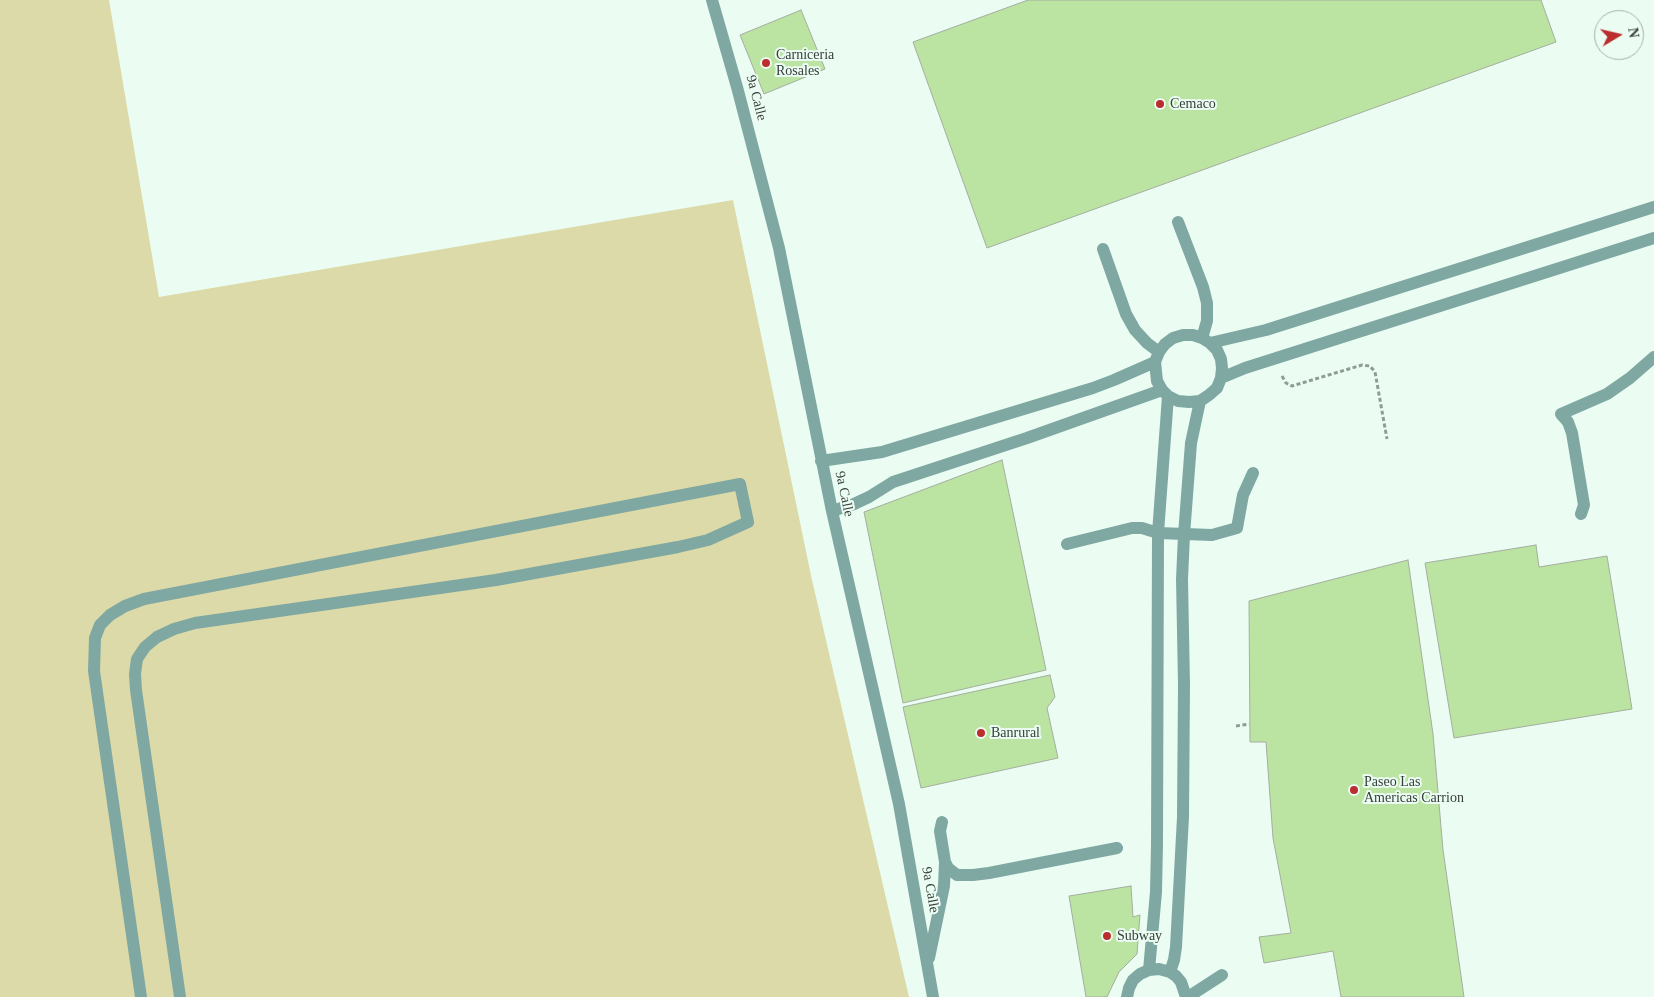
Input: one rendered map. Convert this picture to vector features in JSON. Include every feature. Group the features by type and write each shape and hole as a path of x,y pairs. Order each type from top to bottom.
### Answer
{"street":[{"name":"9a Calle","path":"712,0 748,124 779,248 832,510 899,804 933,997"},
{"path":"1206,340 1266,330 1654,207"},
{"path":"1178,222 1203,287 1207,303 1206,340"},
{"path":"1221,378 1275,357 1654,238"},
{"path":"822,461 882,452 1093,388 1114,380 1157,357 1165,344 1173,338 1183,335 1193,335 1206,340 1217,350 1221,359 1221,378 1217,388 1209,395 1200,401 1189,402 1178,401 1165,393 1157,381 1157,357 1135,330 1126,314 1103,249"},
{"path":"1581,514 1584,505 1575,452 1568,422 1561,414 1608,394 1654,357"},
{"path":"832,510 854,504 893,482 1165,393"},
{"path":"1149,970 1155,901 1157,834 1158,533 1165,393"},
{"path":"1170,972 1176,947 1183,817 1184,685 1182,579 1184,535 1191,443 1200,401"},
{"path":"1067,544 1132,528 1184,535 1212,535 1237,528 1243,495 1253,473"},
{"path":"141,997 94,671 94,638 100,625 110,616 125,606 144,599 740,484 748,522 708,540 496,580 195,623 174,629 157,637 144,647 137,659 135,674 136,690 180,997"},
{"path":"928,965 944,886 945,862 940,831 942,822"},
{"path":"945,862 948,868 957,875 973,875 1117,848"},
{"path":"1127,997 1133,980 1149,970 1160,969 1170,972 1181,982 1187,997 1222,975"}],"path":[{"path":"1289,385 1296,385 1362,365 1370,366 1375,372 1387,439"},
{"path":"1236,726 1249,724"}],"green space":[{"path":"0,0 109,0 159,297 733,200 812,580 909,997 0,997"}],"building":[{"name":"Cemaco","path":"1028,0 1541,0 1556,42 987,248 913,42"},
{"path":"801,10 825,69 764,94 740,35"},
{"path":"1002,460 1046,670 903,703 864,512"},
{"path":"1536,545 1539,567 1607,556 1632,709 1454,738 1425,563"},
{"name":"Paseo Las Americas Carrion","path":"1408,560 1433,734 1443,850 1464,997 1341,997 1333,951 1264,963 1259,937 1291,933 1273,838 1266,742 1250,742 1249,601"},
{"name":"Banrural","path":"1050,675 1055,697 1047,708 1058,758 921,788 903,707"},
{"name":"Subway","path":"1131,886 1133,917 1140,915 1137,954 1119,972 1107,997 1086,997 1069,896"}],"place":[{"name":"Carniceria Rosales","path":"766,63"},
{"name":"Cemaco","path":"1160,104"},
{"name":"Banrural","path":"981,733"},
{"name":"Paseo Las Americas Carrion","path":"1354,790"},
{"name":"Subway","path":"1107,936"}]}
